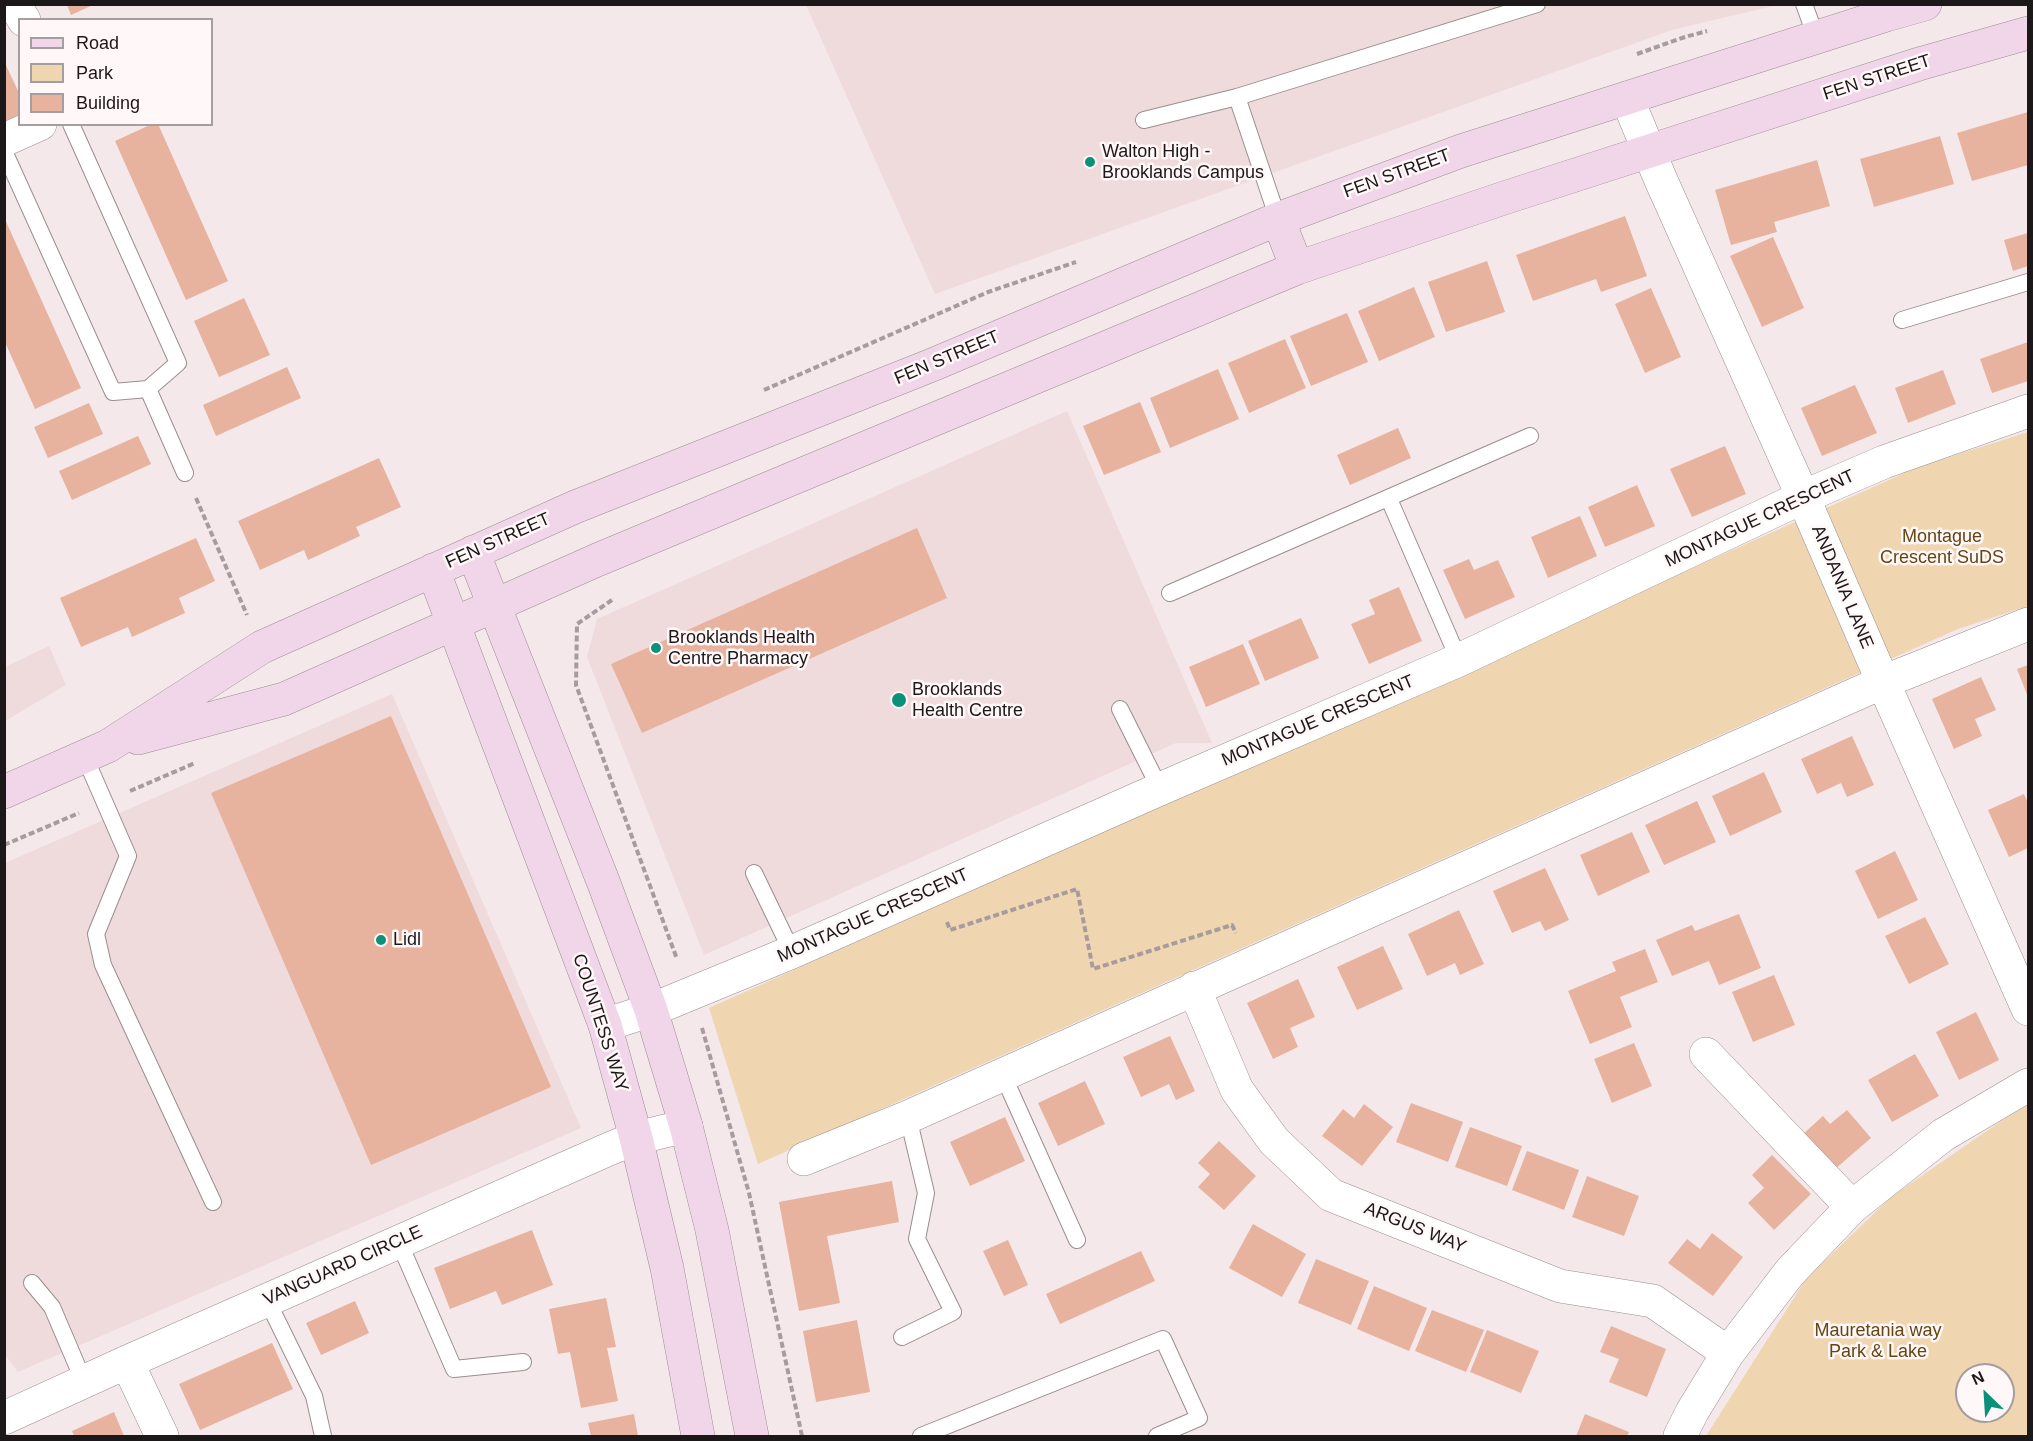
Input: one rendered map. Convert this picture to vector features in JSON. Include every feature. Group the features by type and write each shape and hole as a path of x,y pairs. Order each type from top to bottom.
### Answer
{"street":[{"path":"14,4 23,18"},
{"name":"FEN STREET","path":"4,792 96,750 262,647 575,507 932,365 1278,219 1461,151 1925,4"},
{"name":"FEN STREET","path":"96,750 284,699 597,560 1297,268 1648,151 1919,64 2028,33"},
{"name":"ANDANIA LANE","path":"1627,98 1648,151 2028,1009"},
{"path":"4,140 36,126"},
{"path":"1278,219 1297,268"},
{"name":"MONTAGUE CRESCENT","path":"605,1025 651,1010 792,952 1459,660 1803,497 1884,462 2028,411"},
{"path":"473,552 603,881 651,1010 686,1126 712,1230 753,1437"},
{"name":"COUNTESS WAY","path":"433,570 605,1025 636,1138 667,1268 698,1437"},
{"path":"804,1159 908,1117 1883,682 2028,624"},
{"name":"ARGUS WAY","path":"1194,988 1237,1090 1274,1141 1331,1195 1560,1286 1653,1300 1728,1353"},
{"path":"1706,1054 1852,1207"},
{"path":"1680,1437 1692,1412 1728,1353 1790,1272 1852,1207 1943,1135 2028,1085"},
{"name":"VANGUARD CIRCLE","path":"4,1418 636,1138 686,1126"},
{"path":"127,1362 162,1437"}],"lane":[{"path":"1144,120 1237,97 1537,4"},
{"path":"1804,4 1816,38"},
{"path":"1237,97 1278,219"},
{"path":"4,151 113,392 148,389 177,363 72,126"},
{"path":"1902,320 2028,282"},
{"path":"148,389 185,473"},
{"path":"1170,593 1530,436"},
{"path":"1389,499 1459,660"},
{"path":"1120,709 1160,789"},
{"path":"96,750 104,802 128,856 96,934 103,965 213,1202"},
{"path":"754,873 792,952"},
{"path":"1003,1075 1077,1240"},
{"path":"902,1337 953,1312 917,1239 926,1193 908,1117"},
{"path":"399,1242 454,1369 523,1362"},
{"path":"32,1283 52,1307 84,1382"},
{"path":"267,1300 314,1396 323,1437"},
{"path":"921,1437 1163,1339 1199,1418 1157,1437"}],"path":[{"path":"185,473 262,647"},
{"path":"4,845 196,762"},
{"path":"1077,889 1093,969 1232,925 1251,963"}],"shaded area":[{"name":"Walton High - Brooklands Campus","path":"806,5 1777,5 1672,30 935,294"},
{"name":"Brooklands Health Centre","path":"1067,411 1212,743 1176,743 704,955 587,657 597,619"},
{"path":"49,646 66,685 5,721 5,667"},
{"path":"392,694 581,1128 18,1372 5,1355 5,863"}],"green space":[{"name":"Montague Crescent SuDS","path":"2028,432 2028,606 1958,629 758,1164 709,1008 1918,467"},
{"name":"Mauretania way Park & Lake","path":"2028,1104 2028,1436 1706,1436 1806,1279 1891,1197"}],"building":[{"path":"67,5 93,5 71,15"},
{"path":"4,61 18,91 18,117 4,123"},
{"path":"2028,112 2028,165 1972,181 1957,133"},
{"path":"148,126 159,126 228,281 186,300 115,141"},
{"path":"1940,136 1954,184 1874,207 1860,159"},
{"path":"1817,160 1830,206 1774,222 1777,232 1731,245 1715,190"},
{"path":"1625,216 1647,276 1601,292 1596,279 1533,301 1516,255"},
{"path":"4,217 81,388 35,409 4,340"},
{"path":"2028,233 2028,266 2013,271 2004,240"},
{"path":"1773,237 1804,308 1762,327 1730,256"},
{"path":"1487,261 1505,312 1446,332 1428,282"},
{"path":"1414,287 1435,337 1379,361 1358,311"},
{"path":"1651,288 1681,357 1645,373 1615,304"},
{"path":"244,298 270,355 219,377 194,321"},
{"path":"1347,313 1368,362 1311,386 1290,336"},
{"path":"1285,339 1306,388 1249,413 1228,363"},
{"path":"2028,342 2028,381 1992,393 1980,359"},
{"path":"287,367 301,398 216,436 203,405"},
{"path":"1218,369 1239,419 1170,448 1150,398"},
{"path":"1943,370 1956,404 1908,423 1895,388"},
{"path":"1855,385 1877,433 1822,456 1801,408"},
{"path":"1140,402 1161,452 1104,475 1083,426"},
{"path":"89,403 103,434 48,458 34,427"},
{"path":"1398,428 1411,458 1350,485 1337,455"},
{"path":"138,436 151,464 72,500 59,471"},
{"path":"1725,446 1746,494 1692,517 1670,469"},
{"path":"379,458 401,507 356,527 360,536 308,560 304,550 260,570 238,521"},
{"path":"1637,485 1655,526 1605,547 1588,507"},
{"path":"1580,516 1597,556 1548,578 1531,537"},
{"path":"917,528 947,598 642,733 611,664"},
{"path":"196,538 215,581 179,598 185,613 132,637 128,627 81,647 60,598"},
{"path":"1469,559 1474,570 1498,560 1515,597 1465,619 1443,570"},
{"path":"1399,587 1422,641 1369,664 1351,624 1375,614 1369,600"},
{"path":"1301,618 1319,658 1265,681 1248,641"},
{"path":"1243,644 1260,684 1206,707 1189,667"},
{"path":"2028,665 2028,697 2017,669"},
{"path":"1981,677 1996,710 1975,719 1982,736 1954,749 1932,699"},
{"name":"Lidl","path":"391,716 551,1087 371,1165 211,793"},
{"path":"1852,736 1874,785 1847,797 1841,783 1817,794 1801,759"},
{"path":"1764,772 1782,812 1730,836 1712,796"},
{"path":"2024,794 2028,803 2028,848 2009,857 1988,810"},
{"path":"1697,801 1716,842 1664,865 1645,825"},
{"path":"1632,832 1650,872 1598,896 1580,855"},
{"path":"1895,851 1918,900 1878,919 1855,871"},
{"path":"1545,868 1569,920 1545,931 1540,921 1512,933 1493,891"},
{"path":"1459,910 1484,964 1460,975 1455,963 1427,976 1408,934"},
{"path":"1739,914 1761,968 1719,985 1709,961 1672,976 1656,940 1692,925 1695,931"},
{"path":"1925,917 1949,964 1909,984 1885,936"},
{"path":"1383,946 1403,989 1357,1010 1337,967"},
{"path":"1645,949 1658,982 1620,997 1632,1027 1590,1044 1568,991 1616,971 1612,962"},
{"path":"1774,975 1795,1025 1753,1042 1732,992"},
{"path":"1298,979 1315,1017 1290,1028 1298,1047 1273,1059 1247,1003"},
{"path":"1976,1012 1999,1060 1959,1080 1936,1032"},
{"path":"1170,1036 1195,1091 1176,1100 1169,1084 1141,1097 1123,1057"},
{"path":"1634,1043 1652,1086 1612,1103 1594,1059"},
{"path":"1915,1054 1939,1096 1892,1122 1868,1080"},
{"path":"1085,1081 1105,1124 1058,1146 1038,1103"},
{"path":"1411,1103 1463,1122 1448,1162 1396,1142"},
{"path":"1364,1104 1393,1127 1362,1166 1322,1136 1343,1109 1354,1118"},
{"path":"1847,1110 1871,1138 1834,1170 1803,1134 1823,1116 1830,1124"},
{"path":"1005,1117 1025,1161 970,1186 950,1142"},
{"path":"1470,1127 1522,1146 1507,1186 1455,1167"},
{"path":"1219,1141 1256,1176 1224,1210 1198,1187 1210,1174 1198,1163"},
{"path":"1527,1151 1579,1170 1564,1210 1512,1190"},
{"path":"1772,1155 1811,1194 1774,1230 1748,1203 1764,1188 1752,1175"},
{"path":"1587,1176 1639,1196 1624,1236 1572,1217"},
{"path":"892,1181 899,1222 827,1236 840,1303 799,1311 779,1202"},
{"path":"1253,1224 1306,1254 1282,1297 1229,1268"},
{"path":"532,1230 553,1285 502,1305 496,1291 450,1309 434,1268"},
{"path":"1712,1233 1743,1257 1713,1296 1668,1263 1687,1239 1700,1249"},
{"path":"1008,1240 1028,1285 1004,1296 983,1251"},
{"path":"1141,1251 1155,1281 1060,1324 1046,1294"},
{"path":"1316,1259 1369,1281 1351,1325 1298,1303"},
{"path":"1374,1286 1427,1308 1409,1351 1357,1329"},
{"path":"606,1298 616,1347 607,1348 618,1401 581,1408 570,1352 558,1354 549,1309"},
{"path":"355,1301 369,1333 321,1355 306,1323"},
{"path":"1432,1310 1484,1330 1466,1372 1415,1351"},
{"path":"857,1320 870,1392 816,1402 803,1331"},
{"path":"1611,1326 1666,1349 1647,1397 1609,1382 1619,1359 1600,1352"},
{"path":"1487,1330 1539,1351 1521,1393 1470,1372"},
{"path":"272,1343 293,1389 200,1430 179,1384"},
{"path":"114,1412 124,1436 74,1436 72,1431"},
{"path":"634,1414 638,1436 591,1436 588,1423"},
{"path":"1585,1414 1629,1432 1627,1436 1576,1436"}],"place":[{"name":"Walton High - Brooklands Campus","path":"1090,162"},
{"name":"Brooklands Health Centre Pharmacy","path":"656,648"},
{"name":"Brooklands Health Centre","path":"899,700"},
{"name":"Lidl","path":"381,940"}]}
